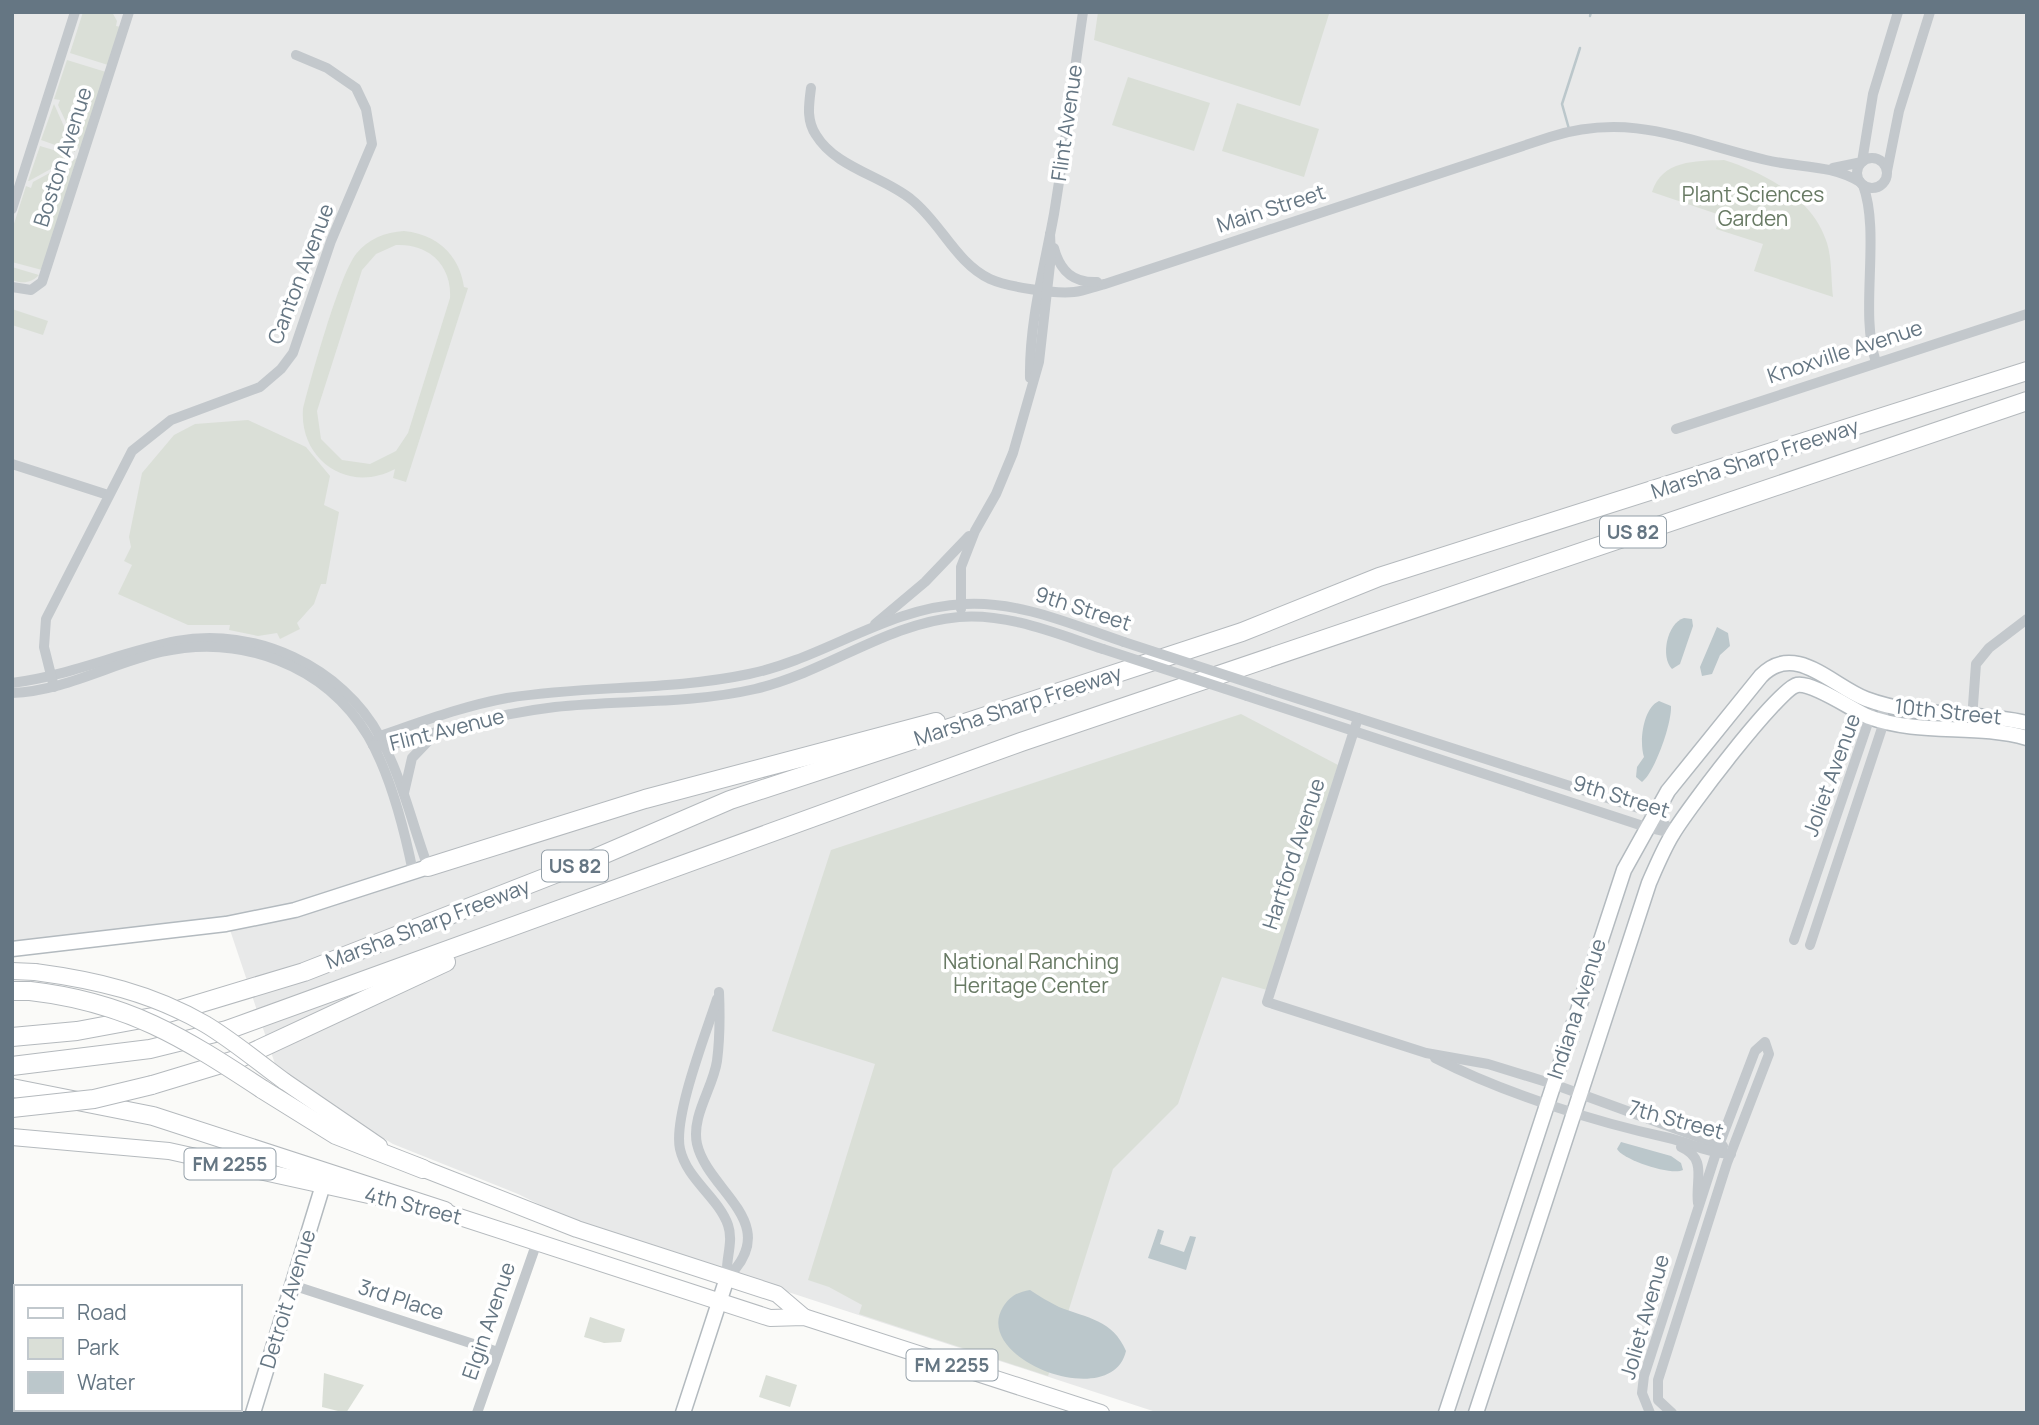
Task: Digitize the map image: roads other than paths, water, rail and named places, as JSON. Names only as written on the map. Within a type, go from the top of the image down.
[{"type":"highway","name":"Marsha Sharp Freeway","points":[[12,1037],[77,1031],[158,1016],[304,972],[593,859],[730,800],[1242,632],[1379,577],[2027,371]]},
{"type":"highway","name":"Marsha Sharp Freeway","points":[[12,1066],[150,1049],[227,1030],[1034,738],[2027,401]]},
{"type":"highway","points":[[421,870],[645,799],[995,705],[1106,669],[1131,669]]},
{"type":"highway","points":[[12,1108],[94,1099],[238,1059],[564,907]]},
{"type":"highway","points":[[21,991],[109,1005],[157,1024],[336,1135],[423,1169]]},
{"type":"highway","points":[[12,1088],[153,1116],[445,1211]]},
{"type":"main road","name":"FM 2255","points":[[12,971],[81,978],[133,991],[167,1004],[205,1024],[376,1145],[423,1169]]},
{"type":"main road","name":"4th Street","points":[[12,1137],[113,1144],[169,1152],[445,1211],[770,1318],[804,1317],[1101,1413]]},
{"type":"main road","name":"4th Street","points":[[423,1169],[577,1229],[777,1294],[804,1317]]},
{"type":"street","name":"Boston Avenue","points":[[12,209],[75,12]]},
{"type":"street","name":"Boston Avenue","points":[[12,287],[31,290],[42,282],[129,12]]},
{"type":"street","name":"Flint Avenue","points":[[962,604],[908,615],[780,666],[749,674],[506,699],[467,707],[380,736],[373,745],[385,747],[489,717],[552,707],[757,688],[827,665],[913,627],[961,617],[962,604],[961,567],[975,531],[996,494],[1013,453],[1030,384],[1039,362],[1043,289],[1083,12]]},
{"type":"street","points":[[1876,362],[1872,339],[1869,211],[1857,170],[1863,162],[1873,93],[1898,12]]},
{"type":"street","points":[[1869,211],[1884,183],[1905,90],[1930,12]]},
{"type":"street","name":"Canton Avenue","points":[[52,682],[44,638],[46,619],[132,451],[150,434],[171,420],[260,387],[282,369],[299,341],[331,241],[366,163],[372,138],[363,101],[356,88],[336,72],[296,55]]},
{"type":"street","name":"Main Street","points":[[811,88],[810,124],[823,144],[851,165],[889,184],[917,204],[940,226],[962,258],[981,274],[1004,283],[1074,292],[1577,130],[1655,128],[1766,160],[1832,168],[1863,162]]},
{"type":"street","points":[[1863,162],[1878,159],[1887,171]]},
{"type":"street","name":"Main Street","points":[[1832,168],[1861,183]]},
{"type":"street","points":[[1861,183],[1872,188],[1884,183]]},
{"type":"street","points":[[1050,234],[1056,256],[1067,274],[1080,282],[1110,282]]},
{"type":"street","name":"Knoxville Avenue","points":[[1676,429],[2027,314]]},
{"type":"street","points":[[12,464],[108,495]]},
{"type":"street","name":"Flint Avenue","points":[[864,632],[925,582],[975,531]]},
{"type":"street","name":"9th Street","points":[[962,604],[991,604],[1030,612],[1124,642],[1654,813],[1673,833]]},
{"type":"street","name":"9th Street","points":[[961,617],[1014,621],[1646,827],[1673,833]]},
{"type":"street","points":[[1972,722],[1976,664],[1989,648],[2027,619]]},
{"type":"street","points":[[12,683],[52,682],[179,640],[239,640],[284,653],[324,675],[355,703],[380,736],[403,797],[421,870]]},
{"type":"street","points":[[12,692],[189,647],[233,647],[273,658],[312,677],[352,714],[373,745],[421,870]]},
{"type":"street","name":"10th Street","points":[[1796,662],[1806,665],[1851,692],[1882,705],[1972,722],[2027,738]]},
{"type":"street","name":"Indiana Avenue","points":[[1446,1413],[1615,895],[1646,827],[1683,771],[1765,672],[1779,664],[1796,662]]},
{"type":"street","name":"10th Street","points":[[1799,684],[1810,686],[1869,717],[1923,729],[1972,722],[2027,723]]},
{"type":"street","name":"Indiana Avenue","points":[[1476,1413],[1646,890],[1673,833],[1706,787],[1782,695],[1799,684]]},
{"type":"street","name":"Joliet Avenue","points":[[1794,940],[1869,717],[1882,705]]},
{"type":"street","name":"Joliet Avenue","points":[[1810,945],[1884,722],[1882,705]]},
{"type":"street","name":"Hartford Avenue","points":[[1267,1002],[1358,718]]},
{"type":"street","points":[[403,797],[412,758],[439,730]]},
{"type":"street","points":[[12,949],[226,924],[295,909],[421,870]]},
{"type":"street","points":[[683,1413],[727,1278],[725,1260],[730,1237],[727,1223],[685,1164],[678,1139],[681,1117],[719,992],[717,1062],[696,1136],[705,1162],[738,1205],[746,1221],[743,1257],[740,1265],[727,1278]]},
{"type":"street","name":"7th Street","points":[[1267,1002],[1426,1053],[1488,1064],[1553,1084],[1720,1142],[1731,1154]]},
{"type":"street","name":"Joliet Avenue","points":[[1648,1411],[1642,1393],[1642,1381],[1716,1153],[1755,1051],[1765,1042],[1769,1054],[1731,1154],[1658,1380],[1658,1400],[1672,1413]]},
{"type":"street","name":"7th Street","points":[[1426,1053],[1474,1078],[1658,1137],[1716,1153],[1731,1154]]},
{"type":"street","points":[[1658,1137],[1689,1151],[1696,1159],[1701,1175],[1696,1191],[1699,1205]]},
{"type":"street","name":"Detroit Avenue","points":[[253,1413],[323,1185]]},
{"type":"street","name":"Elgin Avenue","points":[[477,1413],[537,1242]]},
{"type":"street","name":"3rd Place","points":[[292,1285],[498,1352]]},
{"type":"water","points":[[1684,618],[1692,619],[1693,626],[1680,664],[1672,669],[1666,657],[1667,641],[1673,626]]},
{"type":"water","points":[[1717,627],[1728,633],[1730,646],[1720,655],[1712,674],[1702,676],[1700,667]]},
{"type":"water","points":[[1659,701],[1671,706],[1669,724],[1657,758],[1642,782],[1636,777],[1637,767],[1644,757],[1644,726],[1649,711]]},
{"type":"water","points":[[1621,1142],[1671,1156],[1681,1163],[1683,1170],[1659,1169],[1628,1158],[1617,1149]]},
{"type":"water","points":[[1158,1229],[1164,1231],[1160,1244],[1184,1252],[1190,1236],[1196,1237],[1186,1270],[1148,1258]]},
{"type":"water","points":[[1030,1290],[1059,1307],[1106,1326],[1114,1333],[1126,1351],[1115,1369],[1096,1378],[1072,1378],[1047,1372],[1024,1360],[1007,1345],[999,1326],[1003,1307],[1015,1295]]},
{"type":"waterway","points":[[1590,16],[1591,12]]},
{"type":"waterway","points":[[1569,129],[1562,104],[1580,48]]},
{"type":"park label","name":"Plant Sciences Garden","points":[[1753,207]]},
{"type":"park label","name":"National Ranching Heritage Center","points":[[1031,974]]}]
